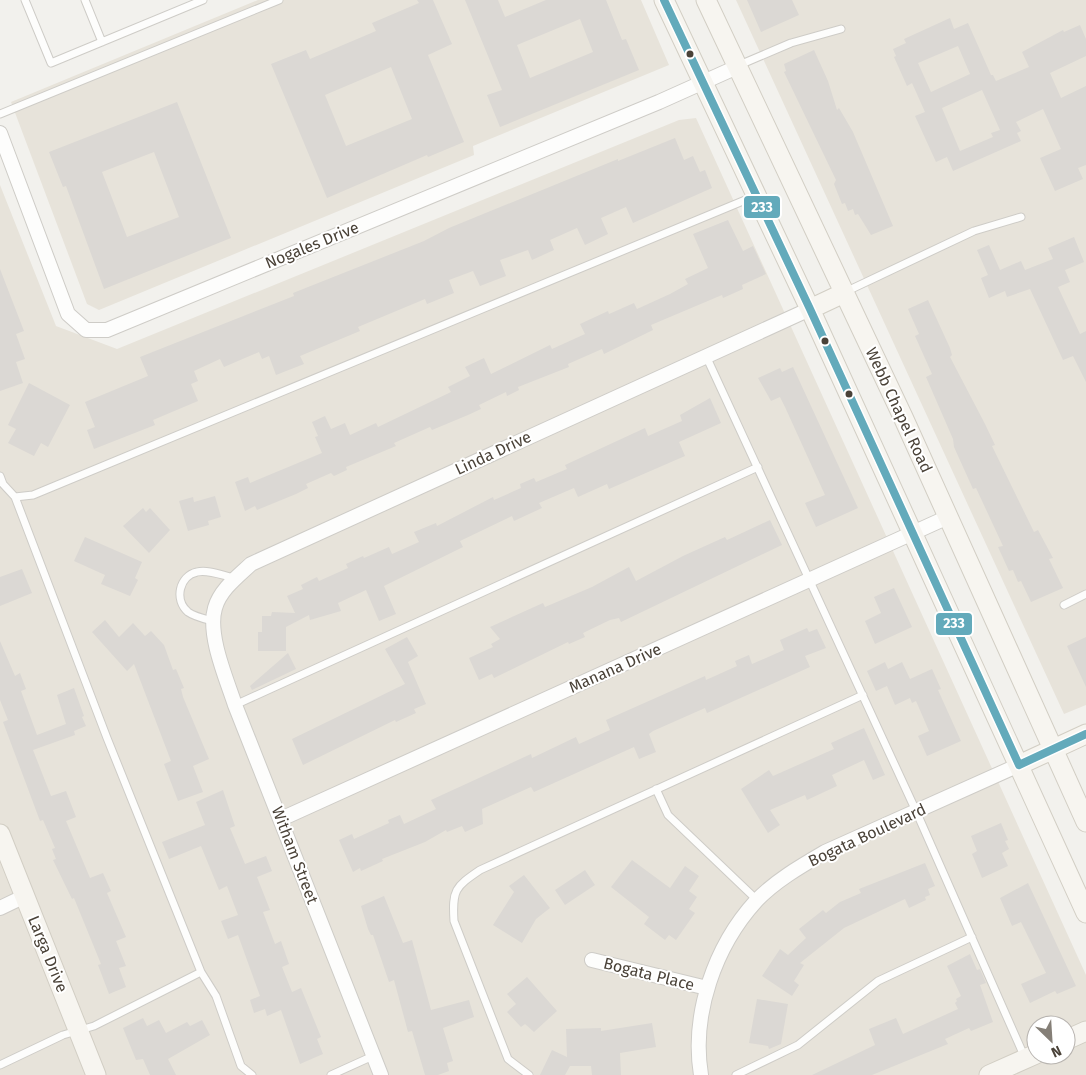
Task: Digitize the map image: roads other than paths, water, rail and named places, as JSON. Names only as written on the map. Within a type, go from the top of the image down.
[{"type":"main road","points":[[664,0],[810,308],[1086,912]]},
{"type":"main road","name":"Webb Chapel Road","points":[[706,0],[948,516],[1086,822]]},
{"type":"main road","points":[[810,308],[844,293]]},
{"type":"main road","points":[[1019,765],[1086,734]]},
{"type":"main road","name":"Larga Drive","points":[[0,834],[96,1075]]},
{"type":"main road","points":[[989,1075],[1026,1058]]},
{"type":"street","name":"Nogales Drive","points":[[0,133],[68,314],[86,330],[107,330],[737,67]]},
{"type":"street","name":"Linda Drive","points":[[214,627],[215,608],[227,586],[250,564],[810,308]]},
{"type":"street","name":"Manana Drive","points":[[281,819],[948,516]]},
{"type":"street","name":"Witham Street","points":[[214,627],[221,665],[381,1075]]},
{"type":"street","name":"Bogata Boulevard","points":[[701,1075],[700,1042],[707,988],[736,926],[757,900],[794,871],[825,852],[1019,765]]},
{"type":"street","points":[[0,908],[25,896]]},
{"type":"street","name":"Bogata Place","points":[[592,960],[707,988]]},
{"type":"lane","points":[[25,0],[50,63],[204,0]]},
{"type":"lane","points":[[84,0],[102,42]]},
{"type":"lane","points":[[0,114],[279,0]]},
{"type":"lane","points":[[737,67],[791,42],[841,29]]},
{"type":"lane","points":[[15,497],[33,495],[756,196]]},
{"type":"lane","points":[[844,293],[974,231],[1021,216]]},
{"type":"lane","points":[[706,355],[972,937],[1026,1046]]},
{"type":"lane","points":[[236,705],[758,466]]},
{"type":"lane","points":[[0,476],[3,484],[15,497],[107,738],[202,972],[216,996],[241,1066],[252,1075]]},
{"type":"lane","points":[[214,627],[190,614],[184,608],[181,602],[180,587],[190,575],[196,572],[204,571],[235,578]]},
{"type":"lane","points":[[1064,605],[1086,594]]},
{"type":"lane","points":[[529,1075],[508,1059],[454,921],[452,898],[461,883],[480,870],[863,695]]},
{"type":"lane","points":[[656,789],[668,815],[757,900]]},
{"type":"lane","points":[[736,1075],[798,1045],[878,980],[972,937]]},
{"type":"lane","points":[[0,1065],[78,1030],[94,1026],[202,972]]},
{"type":"lane","points":[[331,1075],[373,1056]]}]
